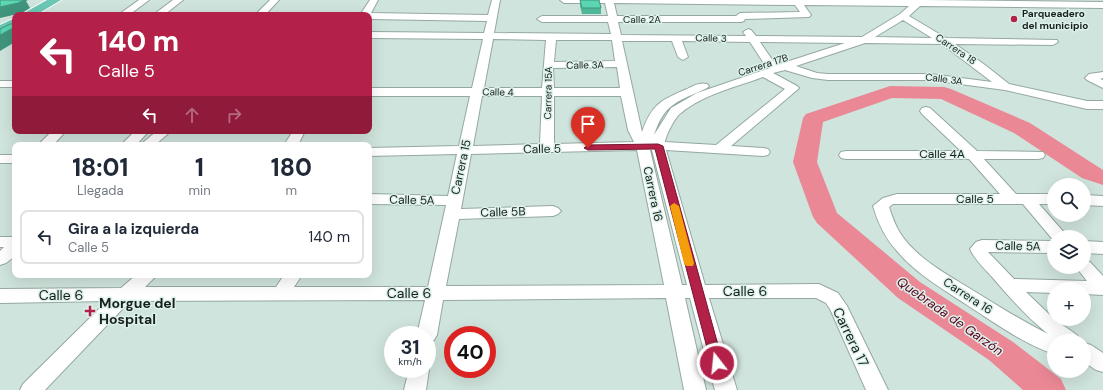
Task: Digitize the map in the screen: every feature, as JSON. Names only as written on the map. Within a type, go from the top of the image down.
[{"type":"main road","points":[[33,12],[55,0]]},
{"type":"main road","points":[[47,12],[69,0]]},
{"type":"street","points":[[127,12],[144,0]]},
{"type":"street","points":[[162,12],[178,0]]},
{"type":"street","points":[[263,12],[275,0]]},
{"type":"street","points":[[367,12],[374,0]]},
{"type":"street","name":"Carrera 15","points":[[428,326],[496,0]]},
{"type":"street","points":[[564,0],[798,2],[905,1],[1103,5]]},
{"type":"street","name":"Carrera 16","points":[[609,0],[634,130],[651,147],[726,390]]},
{"type":"street","points":[[718,150],[793,88],[766,68],[741,18],[730,1]]},
{"type":"street","name":"Carrera 17B","points":[[651,147],[676,111],[701,96],[766,68],[843,40],[871,25],[905,1]]},
{"type":"street","name":"Calle 2A","points":[[542,19],[741,18],[806,15],[798,2]]},
{"type":"street","name":"Carrera 17B","points":[[651,147],[653,118],[668,102],[697,88],[766,68],[782,67],[864,40],[903,16],[920,2]]},
{"type":"street","points":[[1076,5],[1103,14]]},
{"type":"street","points":[[372,16],[492,18]]},
{"type":"street","name":"Carrera 18","points":[[903,16],[944,40],[990,73],[1005,87]]},
{"type":"street","name":"Calle 3","points":[[372,35],[1053,42]]},
{"type":"street","name":"Carrera 15A","points":[[547,149],[548,65],[551,37]]},
{"type":"street","points":[[676,38],[683,56]]},
{"type":"street","name":"Calle 3A","points":[[548,65],[621,64]]},
{"type":"street","name":"Calle 3A","points":[[782,67],[816,76],[828,77],[919,76],[1005,87],[1087,105],[1103,105]]},
{"type":"street","points":[[1103,75],[1093,76],[1091,78],[1103,85]]},
{"type":"street","points":[[0,84],[12,84]]},
{"type":"street","name":"Calle 4","points":[[372,92],[626,92]]},
{"type":"street","points":[[926,111],[1053,230]]},
{"type":"street","points":[[48,142],[57,134]]},
{"type":"street","points":[[131,142],[140,134]]},
{"type":"street","points":[[151,142],[161,134]]},
{"type":"street","name":"Carrera 16","points":[[651,147],[673,292],[695,390]]},
{"type":"street","name":"Calle 5","points":[[372,152],[651,147],[764,152]]},
{"type":"street","name":"Calle 4A","points":[[846,155],[1038,155]]},
{"type":"street","points":[[0,159],[12,159]]},
{"type":"street","name":"Calle 5A","points":[[372,198],[453,207]]},
{"type":"street","name":"Carrera 16","points":[[897,198],[888,201],[881,206],[883,217],[902,246],[916,261],[932,274],[996,315],[1047,342]]},
{"type":"street","name":"Calle 5","points":[[897,198],[1047,199]]},
{"type":"street","points":[[1091,200],[1103,201]]},
{"type":"street","name":"Calle 5B","points":[[453,207],[553,211]]},
{"type":"street","points":[[0,242],[12,242]]},
{"type":"street","name":"Calle 5A","points":[[1008,285],[978,249],[982,246],[1047,247]]},
{"type":"street","points":[[1091,248],[1103,248]]},
{"type":"street","points":[[0,259],[12,250]]},
{"type":"street","points":[[1091,274],[1103,288]]},
{"type":"street","points":[[31,390],[124,295],[144,278]]},
{"type":"street","points":[[281,294],[291,278]]},
{"type":"street","points":[[1008,285],[1103,288]]},
{"type":"street","points":[[1008,285],[1039,316],[1061,334]]},
{"type":"street","name":"Calle 6","points":[[0,296],[124,295],[205,292],[281,294],[819,291]]},
{"type":"street","name":"Carrera 17","points":[[819,291],[832,298],[838,306],[877,390]]},
{"type":"street","points":[[1091,356],[1103,364]]},
{"type":"street","points":[[1091,364],[1103,370]]},
{"type":"street","points":[[415,390],[418,378]]},
{"type":"building","points":[[0,0],[24,0],[0,7]]},
{"type":"building","points":[[580,0],[599,0],[601,8],[582,8]]},
{"type":"building","points":[[12,24],[12,29],[0,35],[0,29]]},
{"type":"waterway","name":"Quebrada de Garzón","points":[[1048,390],[1001,351],[909,290],[826,217],[805,162],[813,118],[890,92],[944,93],[1022,128],[1090,173],[1103,178]]},
{"type":"slow traffic","points":[[674,206],[689,263]]},
{"type":"place","name":"Parqueadero del municipio","points":[[1014,19]]},
{"type":"place","name":"Morgue del Hospital","points":[[90,311]]},
{"type":"route","points":[[588,148],[658,146],[717,363]]}]
